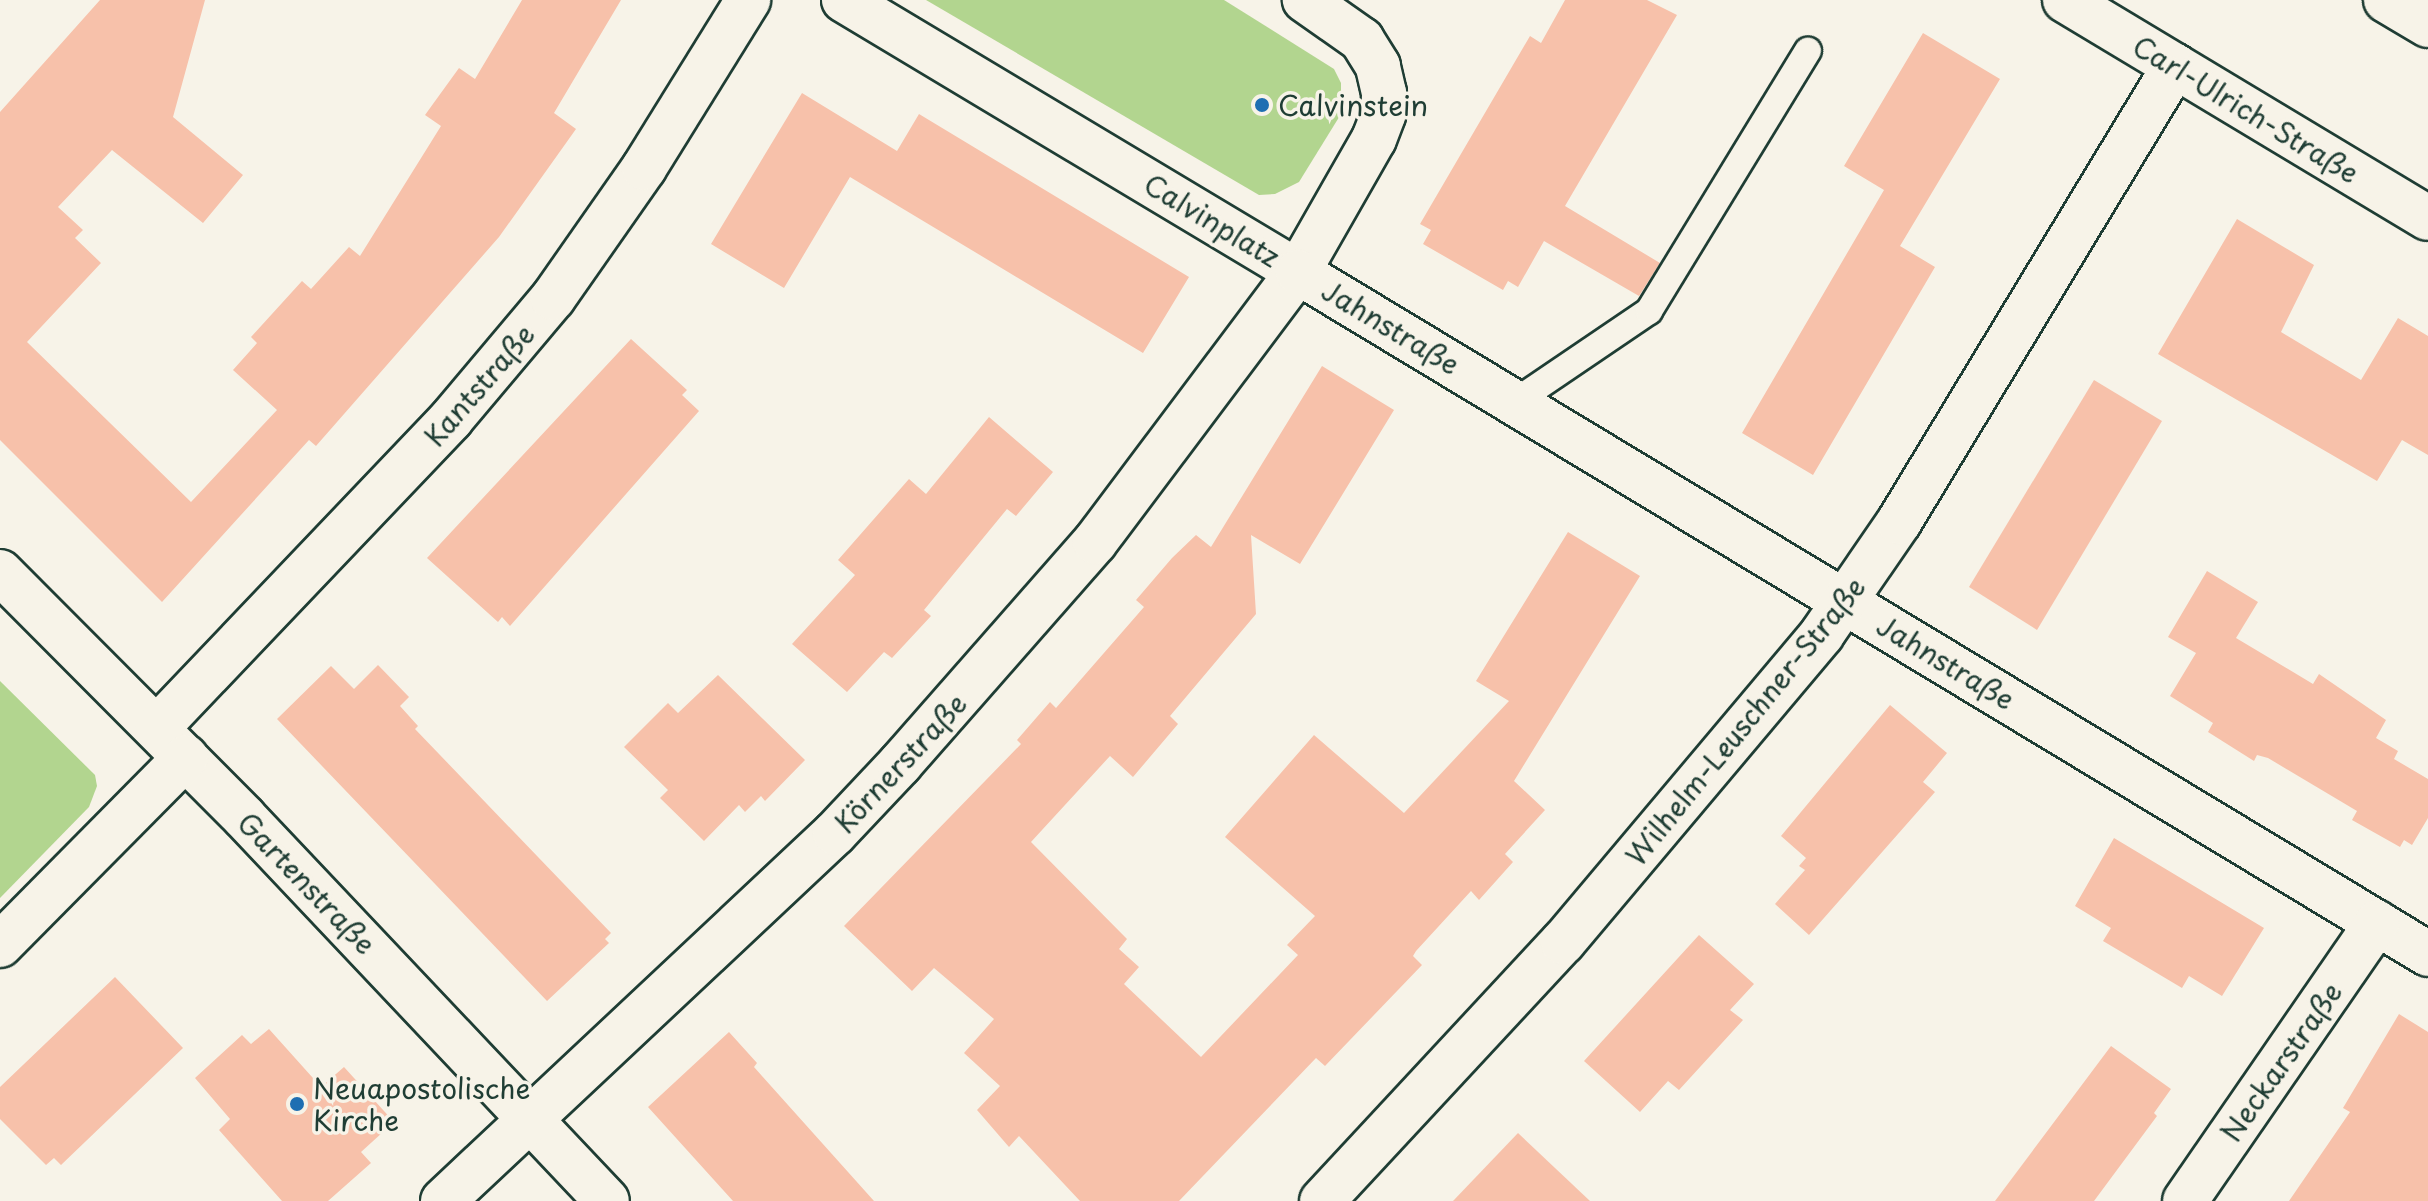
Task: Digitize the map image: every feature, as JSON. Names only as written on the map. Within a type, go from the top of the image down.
[{"type":"street","name":"Kantstraße","points":[[0,945],[553,298],[644,168],[748,0]]},
{"type":"street","name":"Calvinplatz","points":[[844,0],[1298,272],[1374,139],[1383,104],[1378,66],[1362,40],[1305,0]]},
{"type":"street","name":"Carl-Ulrich-Straße","points":[[2065,0],[2428,218]]},
{"type":"street","points":[[2386,0],[2428,25]]},
{"type":"street","name":"Wilhelm-Leuschner-Straße","points":[[1322,1201],[1563,942],[1846,602],[2175,66]]},
{"type":"street","name":"Jahnstraße","points":[[1298,272],[2428,954]]},
{"type":"street","name":"Körnerstraße","points":[[443,1201],[534,1120],[835,833],[965,693],[1175,441],[1298,272]]},
{"type":"street","name":"Gartenstraße","points":[[0,572],[172,742],[534,1120],[607,1201]]},
{"type":"street","name":"Neckarstraße","points":[[2185,1201],[2377,923]]},
{"type":"lane","points":[[1515,402],[1649,311],[1808,51]]},
{"type":"green space","points":[[926,0],[1224,0],[1334,69],[1341,83],[1341,114],[1299,182],[1275,194],[1259,195]]},
{"type":"green space","points":[[0,681],[95,775],[97,786],[89,807],[0,898]]},
{"type":"building","points":[[100,0],[205,0],[173,117],[243,175],[203,223],[112,150],[58,207],[83,230],[75,238],[101,263],[27,342],[191,502],[277,410],[233,370],[257,343],[251,337],[302,281],[311,289],[349,247],[360,256],[441,126],[425,115],[459,68],[475,79],[522,0],[621,0],[554,113],[576,129],[499,237],[316,446],[309,440],[162,602],[0,440],[0,112]]},
{"type":"building","points":[[1565,0],[1647,0],[1677,15],[1565,206],[1660,263],[1639,296],[1544,241],[1518,287],[1508,281],[1503,290],[1423,244],[1431,230],[1420,224],[1530,36],[1541,43]]},
{"type":"building","points":[[1923,33],[2000,79],[1900,246],[1935,267],[1813,475],[1742,433],[1884,190],[1844,166]]},
{"type":"building","points":[[802,93],[897,151],[919,114],[1189,277],[1143,353],[850,177],[784,288],[711,244]]},
{"type":"building","points":[[2237,219],[2314,265],[2281,332],[2361,380],[2398,318],[2428,336],[2428,455],[2402,440],[2377,481],[2158,354]]},
{"type":"building","points":[[631,339],[687,390],[682,395],[699,411],[510,626],[502,617],[498,622],[427,558]]},
{"type":"building","points":[[1322,366],[1394,410],[1300,564],[1251,535],[1256,614],[1170,716],[1178,724],[1133,777],[1110,756],[1031,842],[1127,939],[1119,949],[1139,967],[1124,984],[1201,1057],[1298,955],[1287,945],[1315,916],[1225,837],[1314,735],[1404,813],[1509,701],[1476,681],[1568,532],[1640,576],[1514,781],[1545,810],[1505,854],[1513,862],[1479,900],[1471,891],[1416,951],[1413,956],[1422,965],[1325,1066],[1316,1058],[1179,1201],[1080,1201],[1019,1136],[1009,1147],[977,1110],[1000,1086],[964,1053],[994,1019],[934,968],[912,991],[844,926],[1021,744],[1017,740],[1050,702],[1056,708],[1144,607],[1136,600],[1172,558],[1196,535],[1211,547]]},
{"type":"building","points":[[2094,380],[2162,421],[2037,630],[1969,587]]},
{"type":"building","points":[[989,417],[1053,472],[1016,516],[1007,509],[924,610],[931,616],[892,658],[884,652],[847,692],[792,644],[855,575],[838,560],[909,479],[926,494]]},
{"type":"building","points":[[2207,571],[2258,602],[2236,638],[2313,684],[2319,674],[2386,720],[2376,738],[2398,751],[2394,759],[2428,779],[2428,818],[2412,845],[2404,840],[2400,847],[2352,820],[2357,811],[2268,758],[2257,755],[2254,761],[2208,732],[2213,723],[2170,696],[2196,653],[2168,637]]},
{"type":"building","points":[[378,665],[409,697],[400,706],[418,726],[415,729],[611,933],[605,939],[609,943],[547,1001],[277,719],[331,666],[354,689]]},
{"type":"building","points":[[718,675],[805,760],[765,801],[761,796],[745,812],[739,805],[704,841],[660,798],[668,790],[624,747],[668,703],[678,713]]},
{"type":"building","points":[[1890,705],[1947,753],[1923,782],[1935,792],[1809,935],[1775,904],[1805,870],[1799,866],[1806,858],[1781,836]]},
{"type":"building","points":[[2114,838],[2264,928],[2222,996],[2189,976],[2182,988],[2103,941],[2111,928],[2075,906]]},
{"type":"building","points":[[1699,935],[1754,984],[1730,1010],[1743,1020],[1679,1090],[1668,1081],[1640,1112],[1584,1061]]},
{"type":"building","points":[[115,977],[183,1048],[61,1165],[54,1158],[46,1165],[0,1119],[0,1087]]},
{"type":"building","points":[[2399,1014],[2428,1032],[2428,1201],[2289,1201],[2350,1112],[2343,1108]]},
{"type":"building","name":"Neuapostolische Kirche","points":[[269,1029],[321,1087],[344,1067],[394,1122],[361,1152],[371,1163],[328,1201],[282,1201],[219,1130],[230,1119],[195,1078],[242,1035],[251,1044]]},
{"type":"building","points":[[729,1032],[757,1063],[754,1067],[874,1201],[733,1201],[648,1107]]},
{"type":"building","points":[[2111,1046],[2171,1089],[2154,1113],[2157,1116],[2094,1201],[1995,1201]]},
{"type":"building","points":[[1518,1133],[1590,1201],[1453,1201]]},
{"type":"place","name":"Calvinstein","points":[[1262,105]]},
{"type":"place","name":"Neuapostolische Kirche","points":[[297,1104]]}]
